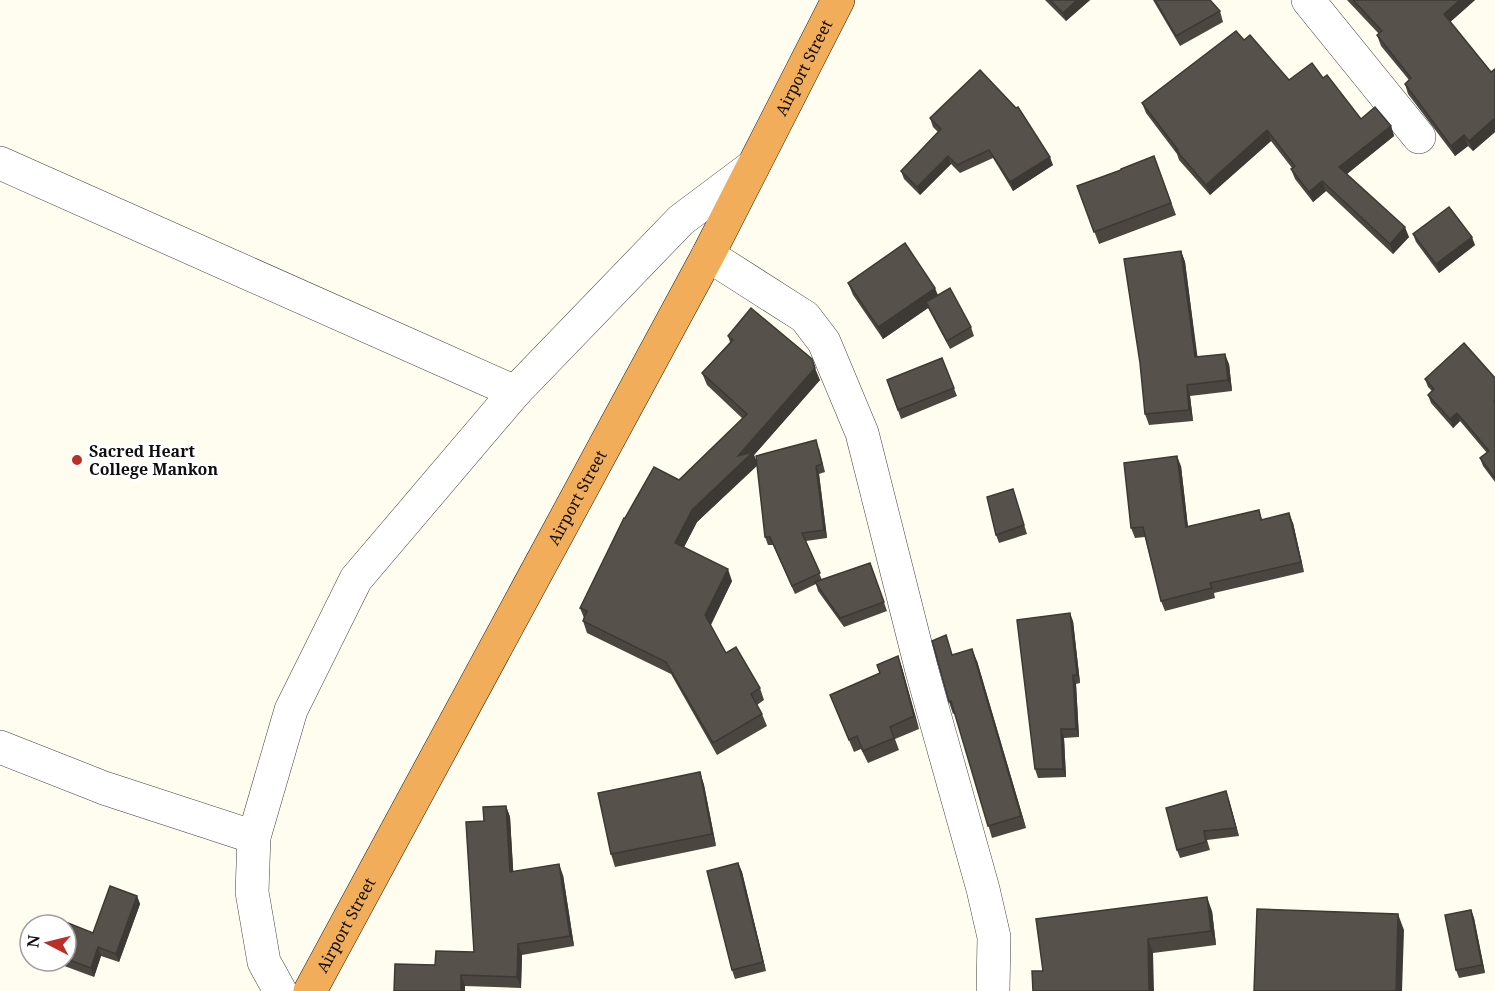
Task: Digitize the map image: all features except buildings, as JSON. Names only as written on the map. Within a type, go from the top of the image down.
[{"type":"highway","name":"Airport Street","points":[[310,991],[708,255],[838,0]]},
{"type":"street","points":[[1308,0],[1419,137]]},
{"type":"street","points":[[0,163],[515,392]]},
{"type":"street","points":[[280,991],[264,962],[252,892],[254,837],[291,710],[356,579],[515,392],[681,220],[753,166]]},
{"type":"street","points":[[708,255],[805,317],[824,342],[862,433],[922,671],[983,889],[994,937],[993,991]]},
{"type":"street","points":[[0,747],[104,788],[254,837]]},
{"type":"place","name":"Sacred Heart College Mankon","points":[[77,460]]}]
